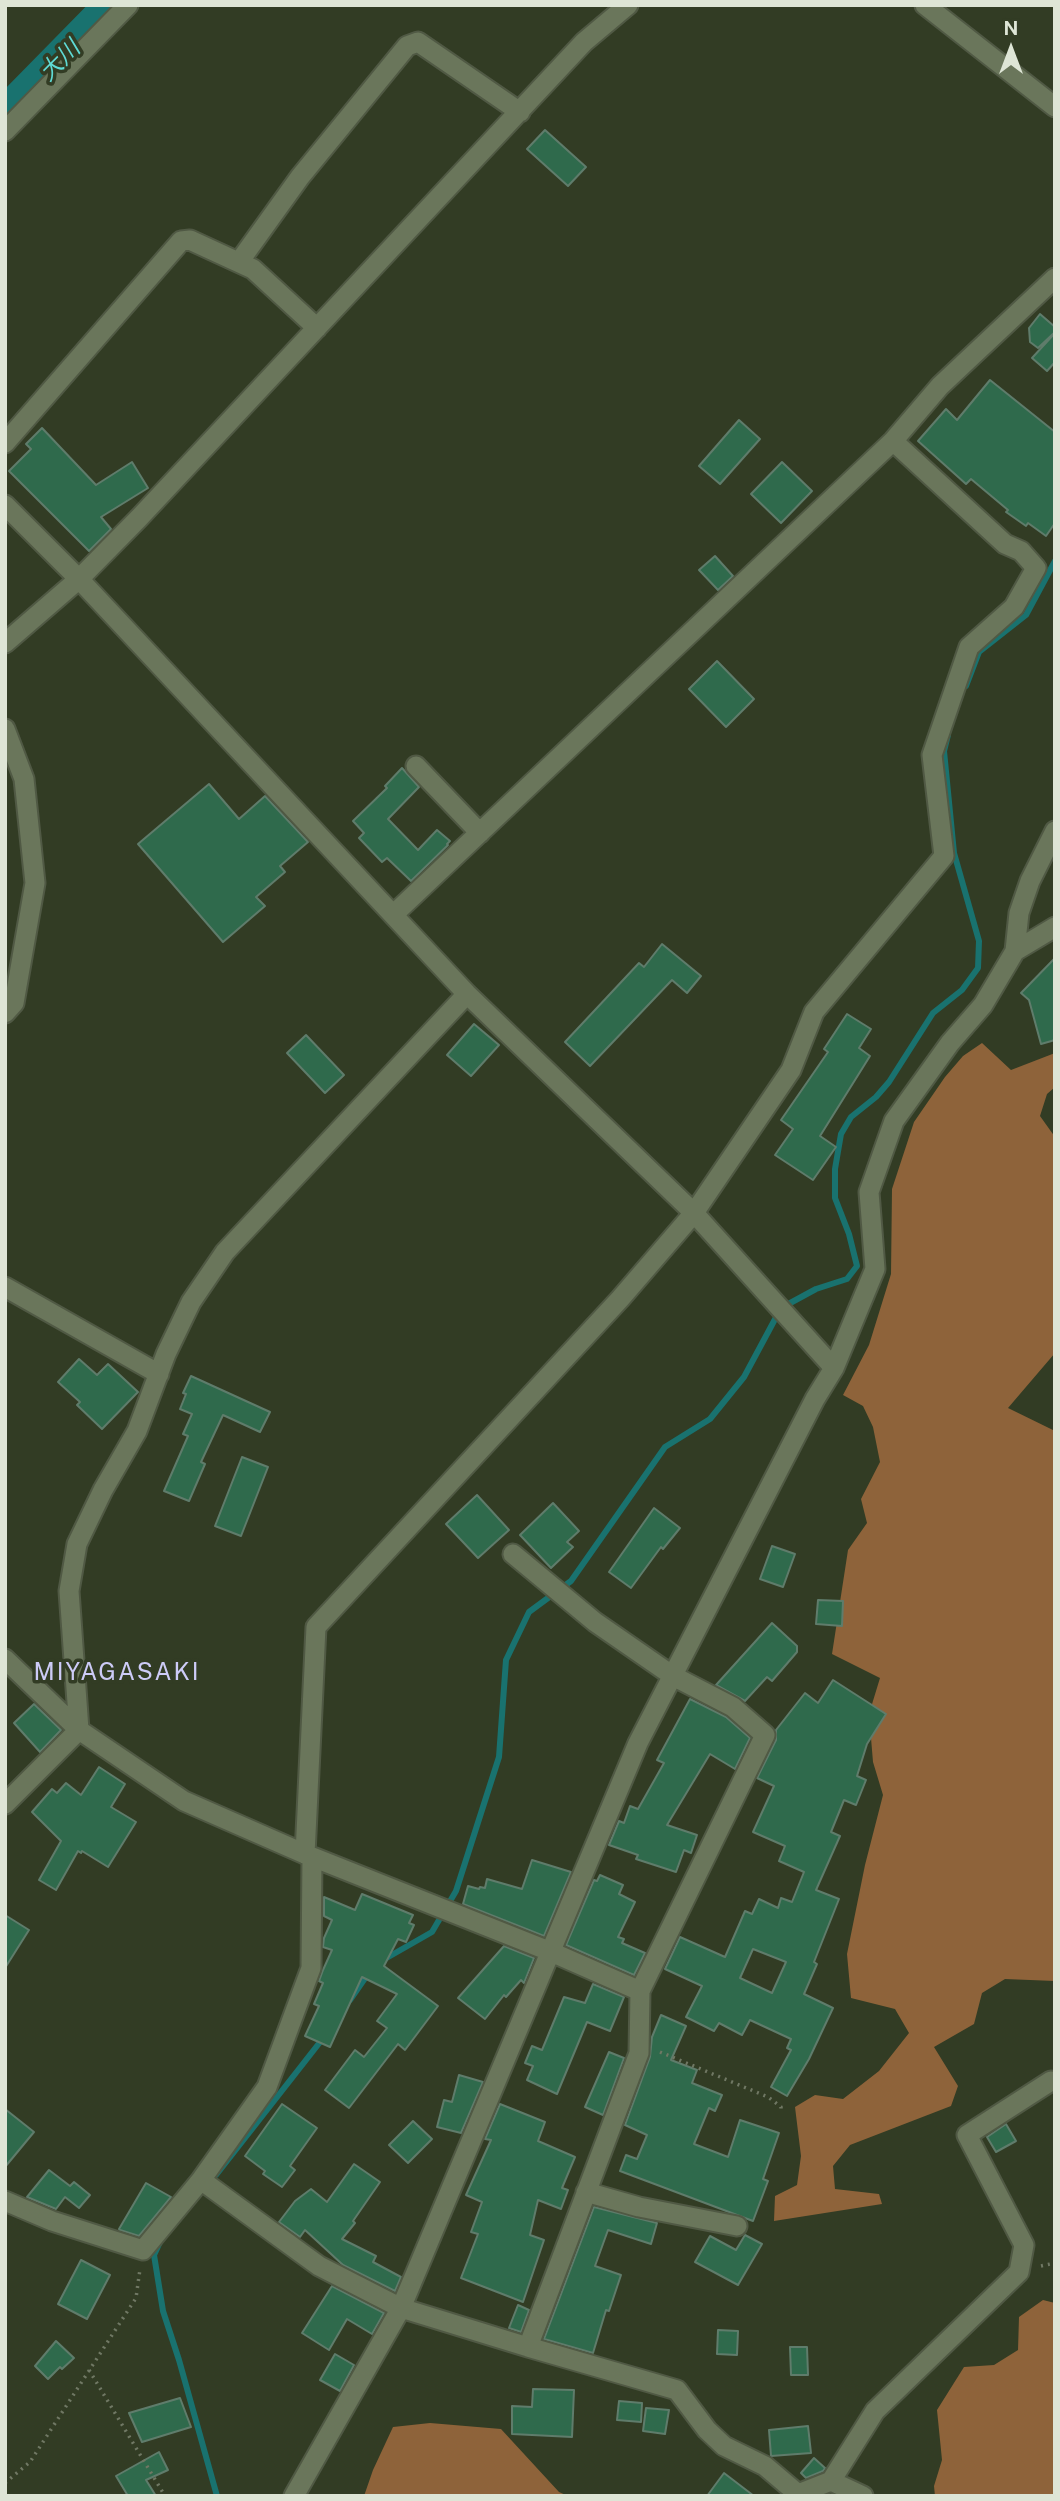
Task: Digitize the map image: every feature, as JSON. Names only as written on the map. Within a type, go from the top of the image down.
[{"type":"street","points":[[5,131],[128,5]]},
{"type":"street","points":[[5,643],[79,579],[139,518],[584,42],[628,5]]},
{"type":"street","points":[[925,5],[1055,107]]},
{"type":"street","points":[[239,262],[300,177],[407,46],[418,43],[520,112]]},
{"type":"street","points":[[5,443],[181,241],[190,240],[253,269],[317,328]]},
{"type":"street","points":[[394,914],[893,441],[940,386],[1055,278]]},
{"type":"street","points":[[5,2201],[52,2221],[144,2250],[201,2180],[267,2087],[311,1968],[309,1855],[316,1628],[621,1299],[694,1213],[791,1070],[814,1012],[944,856],[932,755],[969,647],[1014,607],[1036,568],[1021,551],[1005,544],[893,441]]},
{"type":"street","points":[[5,505],[79,579],[467,995],[694,1213],[834,1368]]},
{"type":"street","points":[[5,729],[24,779],[35,883],[14,1003],[5,1013]]},
{"type":"street","points":[[416,766],[480,833]]},
{"type":"street","points":[[295,2496],[401,2308],[638,1743],[815,1399],[834,1368],[875,1269],[869,1192],[894,1121],[950,1043],[982,1005],[1015,951],[1020,913],[1030,881],[1055,831]]},
{"type":"street","points":[[1015,951],[1055,927]]},
{"type":"street","points":[[5,1804],[79,1730],[69,1591],[77,1544],[103,1490],[137,1431],[191,1302],[225,1252],[467,995]]},
{"type":"street","points":[[5,1287],[159,1374]]},
{"type":"street","points":[[513,1554],[595,1622],[673,1676],[733,1707],[765,1735],[640,1991],[639,2053],[528,2347]]},
{"type":"street","points":[[5,1659],[79,1730],[184,1801],[640,1991]]},
{"type":"street","points":[[201,2180],[319,2266],[401,2308],[677,2390],[707,2430],[724,2446],[765,2466],[798,2494],[831,2481],[874,2411],[1019,2272],[1024,2245],[967,2135],[1051,2081]]},
{"type":"street","points":[[586,2192],[639,2207],[737,2227]]},
{"type":"street","points":[[831,2481],[863,2496]]},
{"type":"path","points":[[638,2044],[768,2097],[781,2107],[781,2112]]},
{"type":"path","points":[[5,2483],[30,2462],[136,2298],[144,2250]]},
{"type":"path","points":[[89,2370],[165,2496]]},
{"type":"shaded area","points":[[982,1043],[1011,1070],[1055,1053],[1055,1087],[1047,1094],[1040,1116],[1055,1137],[1055,1353],[1008,1408],[1055,1431],[1055,1981],[1005,1979],[982,1993],[974,2024],[934,2047],[958,2086],[951,2106],[850,2145],[833,2166],[835,2189],[879,2194],[882,2204],[774,2221],[775,2196],[797,2185],[801,2156],[795,2107],[815,2095],[843,2099],[879,2071],[909,2033],[895,2009],[851,1998],[847,1954],[883,1795],[873,1762],[869,1714],[880,1678],[832,1654],[848,1550],[867,1523],[861,1499],[880,1462],[873,1427],[863,1406],[843,1395],[869,1345],[891,1274],[892,1189],[914,1122],[963,1056]]},
{"type":"shaded area","points":[[1043,2300],[1055,2303],[1055,2496],[935,2496],[934,2486],[942,2460],[937,2410],[964,2367],[994,2365],[1018,2350],[1019,2317]]},
{"type":"shaded area","points":[[430,2423],[501,2429],[559,2492],[568,2496],[364,2496],[393,2427]]},
{"type":"building","points":[[545,130],[586,167],[568,186],[527,149]]},
{"type":"building","points":[[1040,314],[1055,327],[1055,332],[1038,348],[1030,342],[1029,328]]},
{"type":"building","points":[[1055,333],[1055,362],[1047,371],[1032,358]]},
{"type":"building","points":[[990,380],[1055,432],[1055,523],[1046,536],[1006,512],[1008,510],[971,479],[966,484],[918,441],[946,409],[957,420]]},
{"type":"building","points":[[739,420],[760,439],[720,484],[699,466]]},
{"type":"building","points":[[42,428],[96,485],[132,462],[148,488],[101,517],[111,529],[89,551],[9,471],[31,449],[26,444]]},
{"type":"building","points":[[782,462],[812,491],[781,523],[751,494]]},
{"type":"building","points":[[715,556],[733,576],[718,590],[699,570]]},
{"type":"building","points":[[717,661],[754,699],[726,727],[689,689]]},
{"type":"building","points":[[402,768],[419,787],[388,819],[418,850],[437,830],[450,841],[411,881],[387,858],[382,862],[359,838],[364,833],[353,821],[387,788],[385,786]]},
{"type":"building","points":[[209,784],[239,819],[265,796],[308,842],[280,866],[285,872],[256,897],[265,906],[223,942],[138,844]]},
{"type":"building","points":[[662,944],[701,976],[687,993],[672,980],[590,1066],[565,1042],[639,963],[644,967]]},
{"type":"building","points":[[1055,958],[1055,1040],[1041,1044],[1029,1000],[1021,993]]},
{"type":"building","points":[[847,1014],[871,1029],[859,1048],[870,1056],[820,1136],[836,1147],[813,1180],[775,1155],[793,1129],[781,1120],[828,1052],[824,1049]]},
{"type":"building","points":[[474,1024],[499,1045],[471,1076],[447,1055]]},
{"type":"building","points":[[306,1035],[344,1075],[325,1093],[287,1053]]},
{"type":"building","points":[[79,1359],[97,1375],[108,1364],[138,1392],[102,1429],[77,1405],[80,1402],[58,1382]]},
{"type":"building","points":[[191,1376],[270,1412],[260,1432],[223,1415],[201,1462],[205,1464],[189,1501],[164,1491],[188,1436],[183,1434],[192,1414],[180,1409],[186,1394],[183,1393]]},
{"type":"building","points":[[242,1457],[268,1467],[241,1536],[215,1526]]},
{"type":"building","points":[[477,1495],[509,1530],[478,1558],[446,1524]]},
{"type":"building","points":[[553,1503],[579,1531],[567,1542],[573,1547],[551,1568],[520,1535]]},
{"type":"building","points":[[654,1508],[680,1528],[663,1549],[661,1547],[631,1588],[609,1572]]},
{"type":"building","points":[[772,1546],[795,1554],[783,1587],[760,1579]]},
{"type":"building","points":[[818,1600],[843,1601],[842,1626],[816,1624]]},
{"type":"building","points":[[772,1623],[797,1646],[797,1652],[772,1681],[767,1677],[745,1701],[716,1685]]},
{"type":"building","points":[[833,1680],[886,1714],[867,1744],[857,1776],[866,1780],[856,1805],[844,1800],[831,1832],[840,1836],[816,1890],[839,1899],[804,1994],[833,2008],[809,2059],[787,2096],[771,2087],[791,2050],[787,2048],[791,2039],[750,2020],[742,2035],[719,2023],[714,2031],[686,2017],[702,1986],[665,1969],[680,1937],[725,1957],[745,1911],[752,1914],[759,1899],[778,1908],[781,1898],[792,1902],[804,1872],[779,1861],[785,1846],[753,1832],[774,1786],[757,1778],[776,1740],[776,1730],[805,1693],[818,1703]],"holes":[[[753,1949],[786,1962],[772,1993],[740,1978]]]},
{"type":"building","points":[[690,1699],[726,1717],[750,1738],[735,1769],[710,1754],[667,1825],[697,1835],[691,1853],[684,1850],[676,1872],[636,1859],[638,1855],[609,1845],[619,1821],[624,1823],[630,1806],[638,1809],[664,1763],[657,1760]]},
{"type":"building","points":[[34,1704],[61,1730],[40,1752],[14,1723]]},
{"type":"building","points":[[99,1767],[125,1784],[111,1807],[136,1822],[108,1867],[78,1851],[56,1890],[39,1880],[61,1841],[32,1812],[52,1789],[57,1793],[66,1783],[81,1795]]},
{"type":"building","points":[[532,1860],[571,1872],[544,1936],[463,1904],[468,1886],[485,1888],[487,1879],[522,1889]]},
{"type":"building","points":[[600,1875],[623,1885],[619,1894],[635,1902],[618,1937],[624,1939],[622,1943],[645,1953],[634,1975],[566,1945],[594,1880],[597,1881]]},
{"type":"building","points":[[362,1894],[413,1915],[409,1923],[414,1925],[406,1942],[398,1939],[384,1966],[438,2006],[405,2050],[398,2044],[349,2108],[325,2090],[355,2050],[364,2057],[387,2028],[377,2021],[397,1994],[362,1977],[330,2047],[305,2036],[319,2006],[314,2004],[323,1983],[319,1981],[332,1950],[323,1947],[332,1920],[324,1916],[324,1897],[355,1910]]},
{"type":"building","points":[[5,1915],[29,1930],[5,1968]]},
{"type":"building","points":[[504,1946],[534,1958],[524,1983],[521,1980],[506,1997],[504,1995],[485,2019],[458,1998]]},
{"type":"building","points":[[593,1984],[624,1997],[610,2031],[587,2022],[557,2094],[527,2080],[533,2066],[525,2063],[532,2046],[542,2050],[564,1997],[585,2003]]},
{"type":"building","points":[[661,2015],[686,2026],[671,2060],[697,2070],[692,2083],[722,2095],[715,2111],[709,2108],[694,2144],[728,2157],[740,2120],[779,2133],[763,2179],[768,2181],[753,2221],[620,2171],[626,2155],[637,2159],[647,2135],[625,2125],[650,2057],[652,2037]]},
{"type":"building","points":[[609,2052],[624,2058],[603,2115],[585,2107]]},
{"type":"building","points":[[459,2075],[483,2082],[461,2133],[437,2127],[444,2100],[452,2102]]},
{"type":"building","points":[[282,2104],[317,2128],[290,2166],[295,2170],[282,2187],[263,2174],[265,2171],[245,2156]]},
{"type":"building","points":[[500,2104],[545,2122],[538,2141],[575,2157],[562,2188],[568,2190],[561,2209],[538,2200],[530,2235],[544,2240],[523,2302],[461,2278],[478,2234],[471,2232],[482,2202],[466,2195],[491,2140],[485,2139]]},
{"type":"building","points":[[5,2109],[34,2132],[5,2167]]},
{"type":"building","points":[[413,2121],[432,2139],[408,2163],[389,2145]]},
{"type":"building","points":[[1006,2124],[1016,2141],[996,2152],[987,2137]]},
{"type":"building","points":[[354,2164],[380,2182],[342,2239],[376,2256],[373,2262],[401,2277],[395,2291],[343,2265],[305,2230],[300,2237],[279,2222],[295,2201],[311,2189],[327,2202]]},
{"type":"building","points":[[49,2170],[70,2186],[74,2182],[90,2195],[79,2208],[65,2197],[56,2209],[27,2197]]},
{"type":"building","points":[[146,2183],[171,2197],[139,2236],[120,2230],[119,2229]]},
{"type":"building","points":[[594,2207],[657,2223],[651,2244],[608,2230],[595,2266],[621,2275],[609,2311],[606,2310],[593,2353],[544,2339]]},
{"type":"building","points":[[745,2235],[762,2244],[738,2285],[695,2262],[710,2236],[736,2250]]},
{"type":"building","points":[[81,2260],[110,2275],[87,2319],[58,2304]]},
{"type":"building","points":[[332,2286],[384,2313],[372,2334],[347,2319],[329,2350],[302,2333]]},
{"type":"building","points":[[518,2305],[529,2310],[521,2332],[509,2328]]},
{"type":"building","points":[[718,2330],[738,2331],[737,2355],[717,2354]]},
{"type":"building","points":[[56,2341],[74,2358],[48,2379],[35,2366]]},
{"type":"building","points":[[790,2347],[807,2347],[808,2375],[791,2375]]},
{"type":"building","points":[[335,2354],[354,2365],[340,2391],[320,2380]]},
{"type":"building","points":[[533,2389],[574,2390],[572,2437],[512,2434],[512,2406],[532,2407]]},
{"type":"building","points":[[180,2398],[191,2427],[142,2442],[129,2413]]},
{"type":"building","points":[[619,2401],[642,2403],[641,2422],[617,2420]]},
{"type":"building","points":[[646,2408],[669,2410],[665,2434],[643,2431]]},
{"type":"building","points":[[808,2426],[811,2453],[771,2456],[769,2430]]},
{"type":"building","points":[[159,2452],[168,2470],[146,2480],[156,2496],[128,2496],[116,2476]]},
{"type":"building","points":[[814,2458],[825,2468],[806,2478],[801,2473]]},
{"type":"building","points":[[724,2473],[754,2496],[707,2496]]},
{"type":"waterway","name":"大川","points":[[5,116],[114,5]]},
{"type":"waterway","points":[[966,686],[979,652],[1026,615],[1055,561]]},
{"type":"waterway","points":[[383,1960],[432,1932],[456,1891],[499,1757],[506,1660],[529,1612],[571,1581],[665,1447],[710,1419],[744,1377],[781,1308],[816,1289],[847,1279],[857,1266],[849,1234],[835,1198],[835,1169],[841,1134],[851,1117],[876,1097],[889,1082],[933,1013],[962,990],[978,968],[979,941],[954,853],[944,751],[948,735]]},
{"type":"waterway","points":[[350,2000],[370,1971]]},
{"type":"waterway","points":[[216,2175],[324,2037]]},
{"type":"waterway","points":[[160,2242],[154,2255],[163,2311],[217,2496]]},
{"type":"district","name":"MIYAGASAKI","points":[[117,1673]]}]
